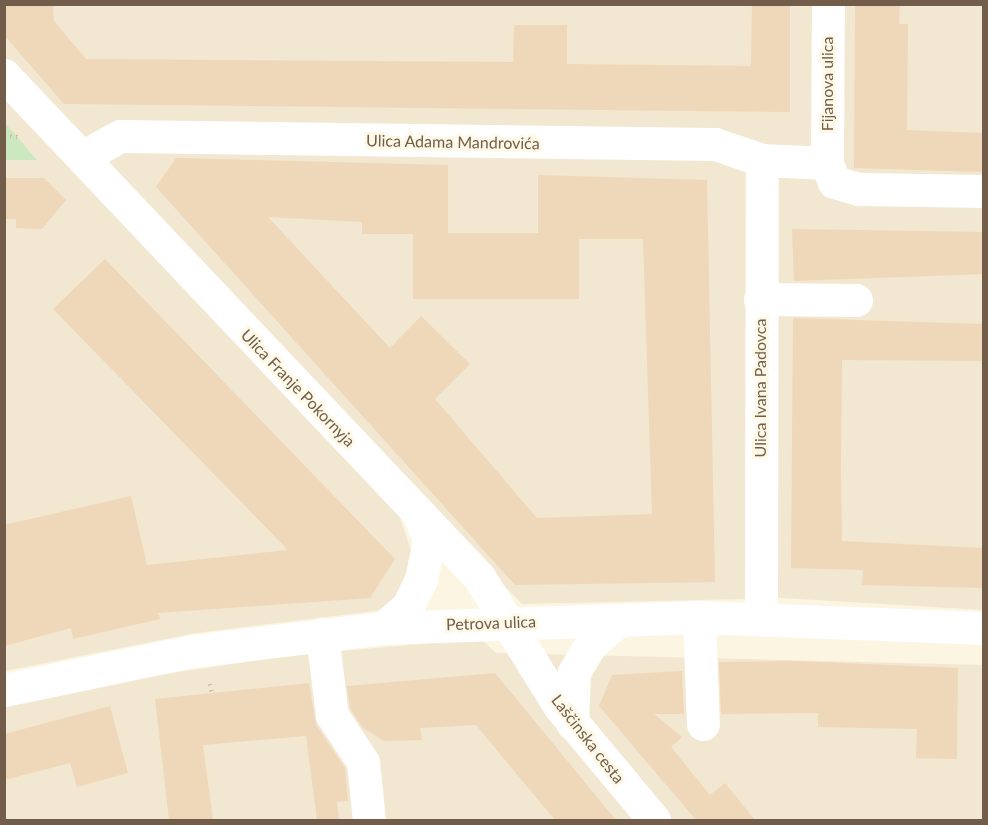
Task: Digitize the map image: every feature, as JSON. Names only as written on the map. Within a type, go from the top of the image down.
[{"type":"street","name":"Fijanova ulica","points":[[827,163],[828,4]]},
{"type":"street","name":"Ulica Franje Pokornyja","points":[[4,75],[479,578],[511,622]]},
{"type":"street","name":"Ulica Adama Mandrovića","points":[[82,157],[120,136],[715,144],[762,160],[827,163]]},
{"type":"street","name":"Ulica Ivana Padovca","points":[[761,617],[762,160]]},
{"type":"street","points":[[827,163],[834,182],[859,189],[984,191]]},
{"type":"street","points":[[760,299],[856,300]]},
{"type":"street","points":[[383,628],[408,606],[422,579],[429,540],[420,516]]},
{"type":"street","points":[[699,617],[703,724]]},
{"type":"street","name":"Petrova ulica","points":[[4,690],[193,651],[383,628],[511,622],[761,617],[984,628]]},
{"type":"street","points":[[572,723],[574,672],[602,631],[619,620]]},
{"type":"street","name":"Laščinska cesta","points":[[511,622],[572,723],[654,820]]},
{"type":"street","points":[[322,634],[332,716],[363,762],[369,820]]},
{"type":"path","points":[[4,136],[19,137]]},
{"type":"path","points":[[210,684],[212,693]]},
{"type":"shaded area","points":[[4,5],[983,5],[983,610],[783,598],[522,604],[423,501],[400,517],[413,557],[409,586],[383,610],[196,633],[5,671]]},
{"type":"shaded area","points":[[453,641],[483,641],[496,653],[983,665],[983,820],[5,820],[4,705],[118,681],[286,656]]},
{"type":"green space","points":[[5,123],[37,160],[5,160]]},
{"type":"building","points":[[4,4],[53,4],[54,21],[86,59],[513,62],[514,25],[567,25],[567,64],[751,66],[752,4],[790,4],[790,112],[64,104],[4,35]]},
{"type":"building","points":[[855,4],[900,4],[899,24],[908,24],[907,130],[984,133],[984,172],[854,168]]},
{"type":"building","points":[[176,158],[448,165],[448,233],[538,233],[538,175],[707,180],[715,582],[515,585],[156,187]],"holes":[[[268,217],[362,222],[362,234],[413,234],[413,299],[579,299],[579,239],[643,239],[652,514],[537,518],[435,399],[470,364],[421,316],[390,348]]]},
{"type":"building","points":[[4,178],[44,178],[66,200],[42,229],[16,228],[16,219],[4,219]]},
{"type":"building","points":[[792,229],[984,232],[984,274],[794,281]]},
{"type":"building","points":[[105,259],[395,559],[370,598],[158,613],[160,619],[73,639],[71,628],[4,646],[4,525],[131,496],[147,565],[288,550],[53,309]]},
{"type":"building","points":[[793,318],[984,324],[984,361],[842,360],[841,467],[842,541],[984,548],[984,588],[862,585],[863,570],[791,568]]},
{"type":"building","points":[[796,661],[958,668],[957,759],[916,758],[917,729],[818,727],[818,713],[721,714],[719,662]]},
{"type":"building","points":[[682,671],[684,714],[654,714],[682,737],[671,747],[710,795],[725,783],[755,820],[696,820],[599,706],[612,675]]},
{"type":"building","points":[[495,673],[616,820],[555,820],[476,725],[420,728],[422,740],[384,741],[363,728],[350,708],[347,686]]},
{"type":"building","points":[[309,683],[316,725],[345,768],[348,801],[337,802],[339,820],[317,820],[306,736],[203,745],[213,820],[169,820],[155,699]]},
{"type":"building","points":[[110,706],[128,773],[77,787],[70,763],[4,780],[4,734]]}]
